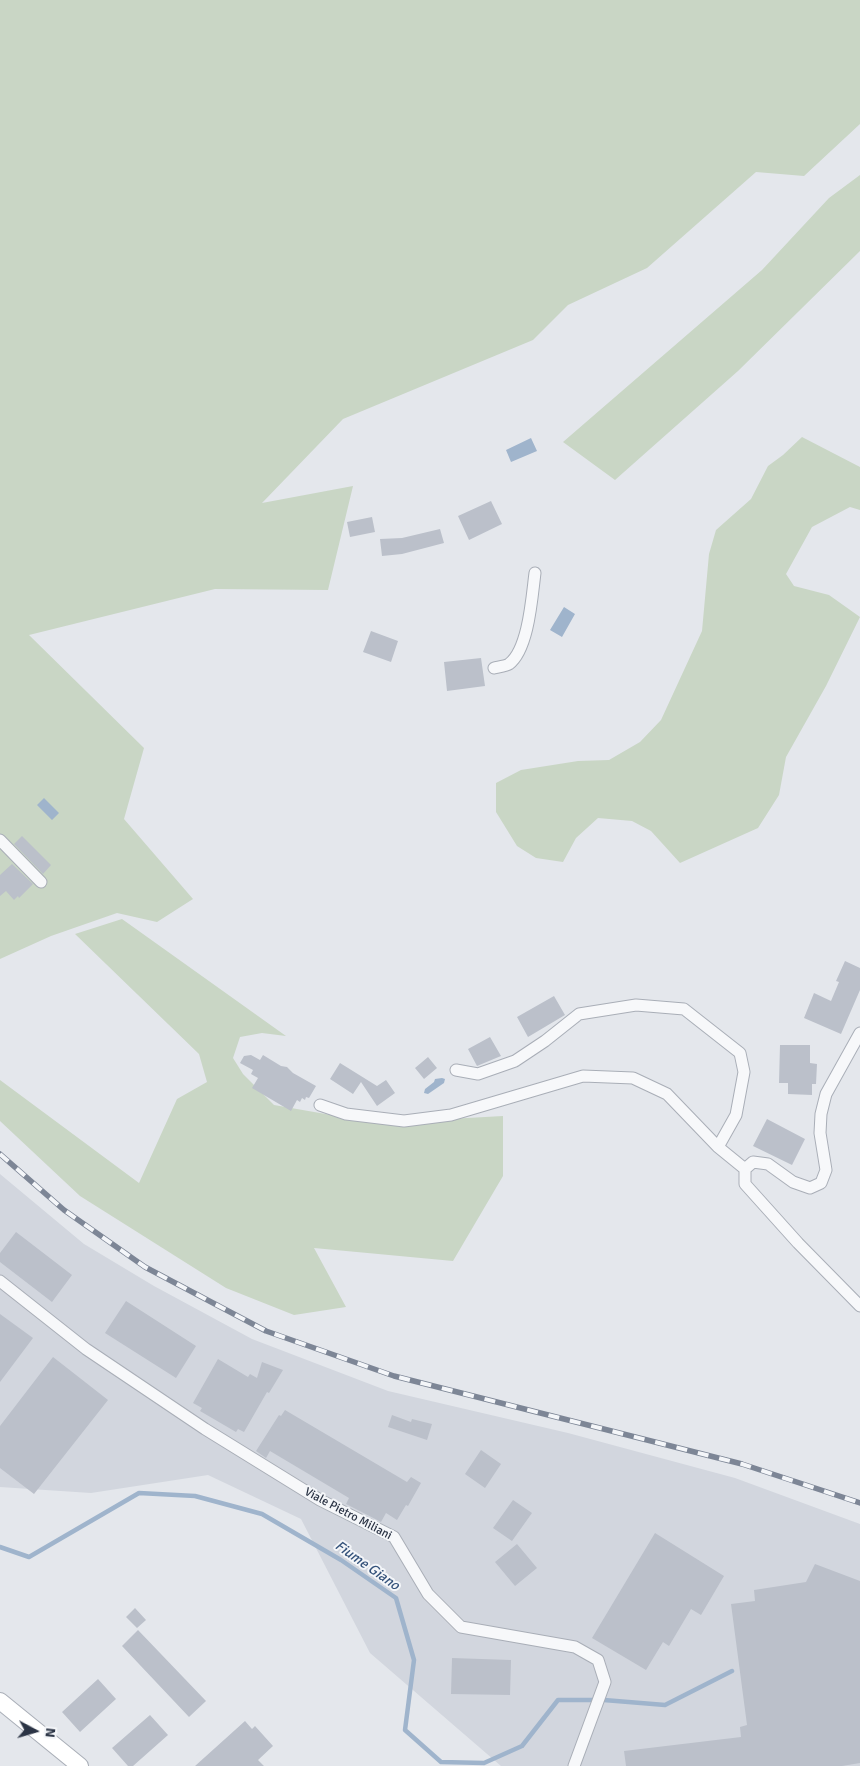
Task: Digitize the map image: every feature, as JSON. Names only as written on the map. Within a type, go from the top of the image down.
[{"type":"main road","points":[[0,1701],[80,1766]]},
{"type":"street","points":[[494,668],[509,664],[518,653],[528,626],[535,573]]},
{"type":"street","points":[[0,840],[41,882]]},
{"type":"street","points":[[456,1070],[478,1074],[515,1061],[545,1041],[579,1014],[636,1006],[684,1009],[740,1053],[744,1072],[736,1115],[718,1147]]},
{"type":"street","points":[[860,1033],[826,1094],[821,1114],[820,1133],[826,1170],[821,1183],[810,1188],[793,1182],[768,1164],[753,1162],[745,1169],[745,1184],[798,1243],[860,1306]]},
{"type":"street","points":[[320,1105],[346,1114],[404,1121],[451,1115],[582,1076],[633,1078],[668,1094],[718,1147],[745,1169]]},
{"type":"street","name":"Viale Pietro Miliani","points":[[0,1281],[86,1349],[205,1429],[320,1500],[394,1537],[428,1594],[461,1627],[575,1647],[598,1660],[606,1682],[574,1766]]},
{"type":"shaded area","points":[[0,1174],[84,1244],[154,1286],[252,1339],[388,1391],[568,1433],[735,1478],[860,1524],[860,1766],[501,1766],[370,1653],[301,1519],[208,1475],[91,1493],[0,1487]]},
{"type":"green space","points":[[0,0],[860,0],[860,124],[804,176],[756,172],[647,268],[568,305],[533,340],[343,419],[262,503],[353,486],[328,590],[215,589],[29,635],[144,748],[124,819],[193,899],[157,922],[117,913],[51,936],[0,959]]},
{"type":"green space","points":[[860,175],[860,251],[738,371],[615,480],[563,442],[762,270],[829,198]]},
{"type":"green space","points":[[802,437],[860,467],[860,510],[850,507],[812,527],[786,574],[794,586],[829,595],[860,617],[826,686],[786,757],[779,795],[758,828],[680,863],[651,831],[632,821],[598,818],[576,838],[563,862],[536,858],[517,846],[496,812],[496,783],[521,770],[578,761],[609,760],[640,742],[661,720],[702,631],[709,554],[716,530],[751,499],[768,466]]},
{"type":"green space","points":[[122,919],[286,1036],[262,1033],[240,1037],[233,1058],[243,1074],[274,1105],[377,1123],[503,1116],[503,1176],[453,1261],[314,1248],[346,1307],[294,1315],[226,1288],[80,1196],[0,1121],[0,1080],[139,1183],[177,1099],[207,1082],[199,1054],[75,934]]},
{"type":"water","points":[[531,438],[537,451],[511,462],[506,450]]},
{"type":"water","points":[[564,607],[575,614],[562,637],[550,630]]},
{"type":"water","points":[[44,798],[59,813],[52,820],[37,805]]},
{"type":"water","points":[[435,1079],[445,1079],[444,1083],[428,1094],[424,1093],[425,1089]]},
{"type":"building","points":[[491,501],[502,524],[469,540],[458,516]]},
{"type":"building","points":[[372,517],[375,532],[350,537],[347,522]]},
{"type":"building","points":[[440,529],[444,543],[402,554],[382,556],[380,539],[402,538]]},
{"type":"building","points":[[371,631],[398,641],[391,662],[363,652]]},
{"type":"building","points":[[481,658],[485,686],[447,691],[444,662]]},
{"type":"building","points":[[22,836],[51,865],[43,874],[14,844]]},
{"type":"building","points":[[12,864],[33,884],[19,898],[18,896],[14,900],[6,891],[0,896],[0,875]]},
{"type":"building","points":[[845,961],[860,968],[860,990],[841,1034],[804,1018],[814,993],[831,1001],[839,982],[836,981]]},
{"type":"building","points":[[554,996],[565,1015],[528,1037],[517,1017]]},
{"type":"building","points":[[490,1037],[501,1056],[477,1066],[468,1049]]},
{"type":"building","points":[[780,1045],[810,1045],[810,1063],[817,1064],[816,1084],[812,1084],[812,1095],[788,1094],[788,1083],[779,1083]]},
{"type":"building","points":[[251,1055],[260,1060],[263,1055],[281,1066],[287,1067],[293,1073],[316,1086],[309,1098],[306,1097],[305,1100],[302,1098],[300,1102],[297,1100],[291,1111],[252,1088],[258,1078],[251,1074],[253,1070],[240,1063],[244,1056]]},
{"type":"building","points":[[428,1057],[437,1068],[424,1079],[415,1068]]},
{"type":"building","points":[[340,1063],[377,1086],[386,1080],[395,1093],[377,1106],[361,1082],[353,1094],[330,1079]]},
{"type":"building","points":[[767,1119],[805,1139],[792,1165],[753,1146]]},
{"type":"building","points":[[16,1232],[72,1275],[52,1302],[0,1262],[0,1253]]},
{"type":"building","points":[[126,1301],[196,1346],[176,1378],[105,1333]]},
{"type":"building","points":[[0,1314],[33,1338],[0,1382]]},
{"type":"building","points":[[53,1357],[108,1400],[34,1494],[0,1468],[0,1426]]},
{"type":"building","points":[[218,1359],[248,1377],[250,1374],[257,1378],[262,1362],[283,1370],[269,1393],[267,1392],[244,1432],[238,1429],[236,1432],[200,1411],[202,1408],[193,1403]]},
{"type":"building","points":[[285,1410],[407,1482],[411,1477],[421,1483],[408,1506],[406,1505],[397,1520],[386,1513],[381,1522],[346,1504],[349,1498],[270,1451],[266,1458],[256,1451],[279,1415],[281,1416]]},
{"type":"building","points":[[392,1415],[411,1422],[412,1419],[432,1424],[427,1440],[388,1427]]},
{"type":"building","points":[[481,1450],[501,1464],[485,1488],[465,1474]]},
{"type":"building","points":[[513,1500],[532,1513],[512,1541],[493,1528]]},
{"type":"building","points":[[655,1533],[724,1576],[701,1615],[691,1609],[669,1646],[663,1642],[646,1670],[592,1638]]},
{"type":"building","points":[[517,1544],[537,1568],[515,1586],[495,1562]]},
{"type":"building","points":[[815,1564],[860,1581],[860,1763],[842,1766],[626,1766],[624,1751],[741,1737],[740,1727],[747,1725],[731,1604],[755,1601],[754,1590],[806,1582]]},
{"type":"building","points":[[135,1608],[146,1620],[137,1628],[126,1617]]},
{"type":"building","points":[[138,1630],[206,1701],[189,1717],[122,1646]]},
{"type":"building","points":[[452,1658],[511,1660],[510,1695],[451,1694]]},
{"type":"building","points":[[98,1679],[116,1699],[80,1732],[62,1712]]},
{"type":"building","points":[[150,1715],[168,1735],[133,1766],[128,1766],[112,1748]]},
{"type":"building","points":[[245,1721],[252,1729],[255,1726],[273,1746],[258,1760],[264,1766],[195,1766]]},
{"type":"waterway","name":"Fiume Giano","points":[[0,1547],[29,1557],[139,1493],[195,1496],[262,1514],[341,1560],[396,1598],[414,1660],[405,1730],[441,1762],[484,1763],[522,1746],[558,1700],[604,1700],[665,1705],[732,1671]]},
{"type":"railway","points":[[0,1154],[64,1210],[145,1267],[266,1331],[394,1376],[742,1464],[860,1503]]}]
